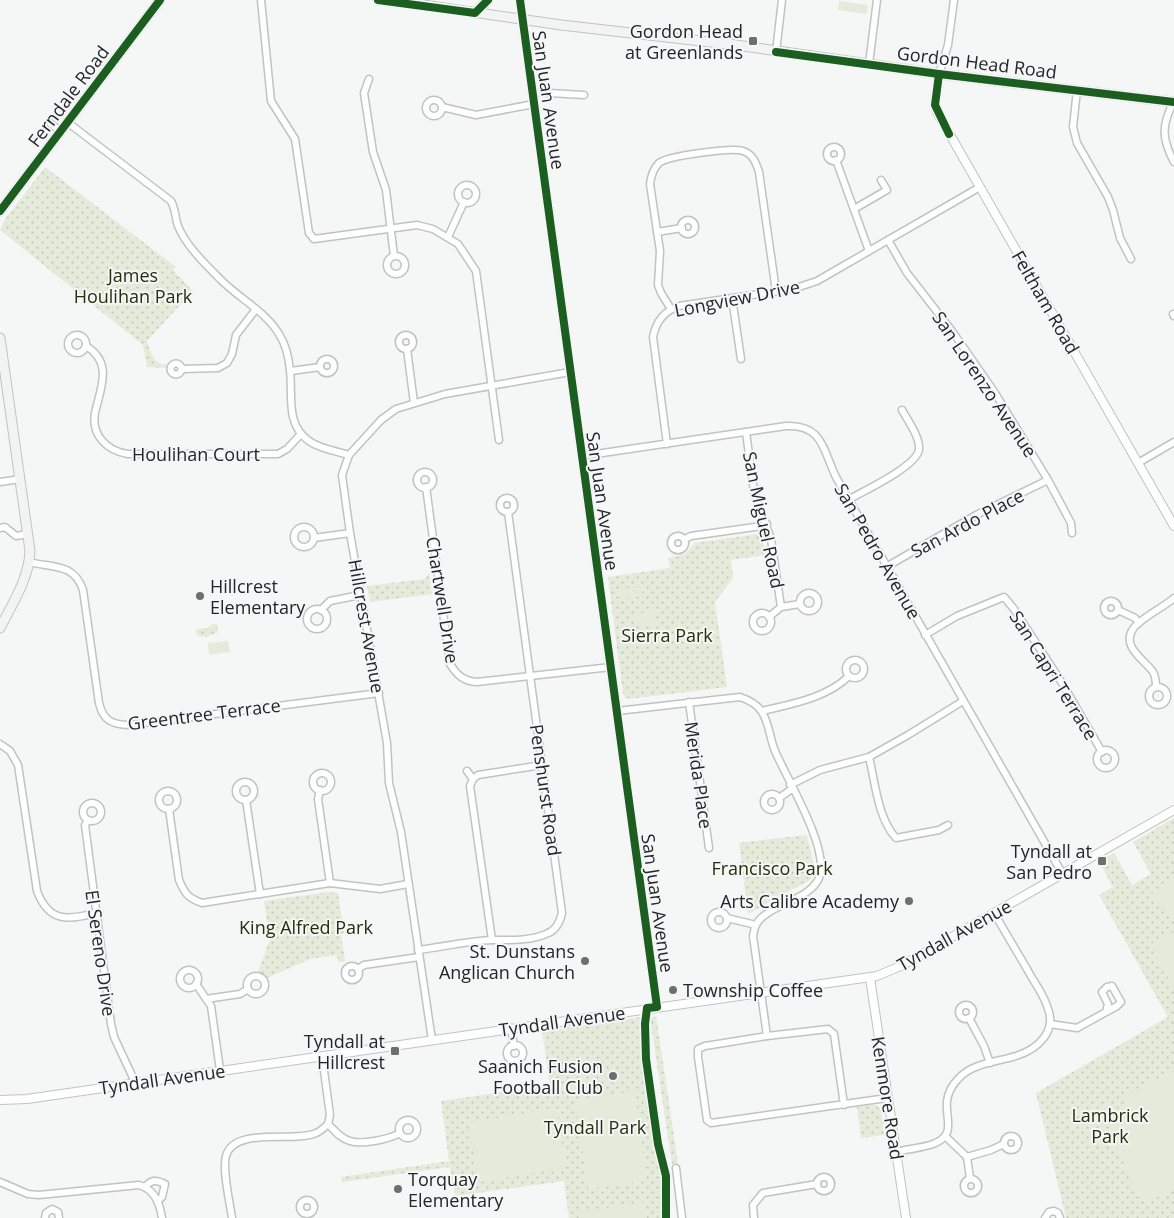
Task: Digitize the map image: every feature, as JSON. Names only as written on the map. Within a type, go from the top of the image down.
[{"type":"main road","name":"Ferndale Road","points":[[0,211],[160,0]]},
{"type":"main road","name":"Gordon Head Road","points":[[378,0],[939,74],[1174,102]]},
{"type":"main road","points":[[475,13],[488,0]]},
{"type":"main road","points":[[0,344],[28,534],[29,562],[24,580],[0,628]]},
{"type":"street","points":[[261,0],[271,101],[295,139],[309,233],[314,239],[417,225],[448,237],[462,249],[476,271],[500,440]]},
{"type":"street","name":"San Juan Avenue","points":[[520,0],[657,1007]]},
{"type":"street","points":[[776,52],[782,0]]},
{"type":"street","points":[[869,64],[877,0]]},
{"type":"street","points":[[939,74],[948,45],[954,0]]},
{"type":"street","name":"Feltham Road","points":[[939,74],[935,105],[937,112],[1174,526]]},
{"type":"street","points":[[369,79],[364,93],[373,152],[386,190],[394,256]]},
{"type":"street","points":[[1077,90],[1074,135],[1111,204],[1117,231],[1132,259]]},
{"type":"street","points":[[532,92],[584,95]]},
{"type":"street","points":[[1174,102],[1168,114],[1164,133],[1166,146],[1174,162]]},
{"type":"street","points":[[442,107],[476,114],[534,104]]},
{"type":"street","points":[[67,122],[171,201],[176,209],[178,225],[190,246],[221,280],[269,321],[280,335],[287,353],[290,371],[290,408],[294,422],[301,434],[310,442],[349,455]]},
{"type":"street","points":[[50,123],[60,131]]},
{"type":"street","points":[[671,309],[658,285],[660,251],[650,184],[651,176],[658,164],[669,158],[733,148],[748,153],[754,159],[759,172],[776,292]]},
{"type":"street","points":[[836,160],[869,251]]},
{"type":"street","points":[[854,209],[887,190],[881,180]]},
{"type":"street","name":"Longview Drive","points":[[667,444],[653,337],[658,321],[671,309],[679,306],[799,288],[813,283],[980,187]]},
{"type":"street","points":[[448,237],[464,202]]},
{"type":"street","points":[[658,232],[682,228]]},
{"type":"street","name":"San Lorenzo Avenue","points":[[888,240],[907,273],[952,331],[996,393],[1048,480],[1071,523],[1072,533]]},
{"type":"street","points":[[732,298],[740,359]]},
{"type":"street","points":[[182,369],[218,368],[227,363],[232,354],[236,335],[256,309]]},
{"type":"street","name":"Houlihan Court","points":[[86,346],[98,357],[102,371],[102,390],[95,414],[97,431],[106,445],[112,450],[128,454],[278,454],[287,449],[301,434]]},
{"type":"street","points":[[407,349],[414,403]]},
{"type":"street","points":[[290,371],[320,367]]},
{"type":"street","name":"Hillcrest Avenue","points":[[432,1040],[401,832],[389,783],[389,755],[360,595],[342,475],[349,455],[381,420],[396,409],[445,394],[570,372]]},
{"type":"street","points":[[848,500],[907,466],[916,458],[919,448],[918,442],[902,410]]},
{"type":"street","name":"San Pedro Avenue","points":[[582,456],[794,426],[810,430],[816,435],[848,500],[1062,874]]},
{"type":"street","name":"San Miguel Road","points":[[746,432],[754,492],[771,539],[781,607]]},
{"type":"street","points":[[1138,462],[1174,442]]},
{"type":"street","points":[[0,482],[20,479]]},
{"type":"street","name":"San Ardo Place","points":[[886,567],[978,514],[1048,480]]},
{"type":"street","name":"Chartwell Drive","points":[[426,487],[450,664],[455,673],[468,681],[476,682],[612,667]]},
{"type":"street","name":"Penshurst Road","points":[[358,969],[364,965],[419,953],[492,940],[509,941],[545,935],[555,928],[561,917],[562,905],[508,512]]},
{"type":"street","points":[[685,539],[691,536],[767,524]]},
{"type":"street","points":[[0,528],[5,527],[16,536],[28,534]]},
{"type":"street","points":[[314,538],[350,533]]},
{"type":"street","name":"Greentree Terrace","points":[[29,562],[70,571],[79,579],[83,590],[99,703],[104,715],[115,724],[129,724],[379,693]]},
{"type":"street","points":[[321,610],[330,601],[360,595]]},
{"type":"street","name":"San Capri Terrace","points":[[925,635],[958,616],[1004,597],[1014,609],[1062,683],[1102,752]]},
{"type":"street","points":[[1156,687],[1154,674],[1131,647],[1130,635],[1138,623],[1174,598]]},
{"type":"street","points":[[769,617],[781,607],[800,604]]},
{"type":"street","points":[[1118,610],[1135,618],[1138,623]]},
{"type":"street","points":[[762,711],[825,692],[849,676]]},
{"type":"street","points":[[618,711],[740,697],[753,703],[762,711],[774,749],[815,835],[821,862],[820,874],[815,886],[764,916],[756,925],[753,936],[767,1036]]},
{"type":"street","points":[[779,798],[791,787],[820,770],[869,757],[963,701]]},
{"type":"street","name":"Merida Place","points":[[688,702],[709,848]]},
{"type":"street","points":[[0,744],[10,751],[18,765],[37,891],[40,899],[50,912],[62,918],[76,918],[96,913]]},
{"type":"street","points":[[869,757],[884,820],[896,838],[939,830],[948,825]]},
{"type":"street","points":[[492,940],[470,786],[473,779],[478,775],[542,765]]},
{"type":"street","points":[[467,771],[473,779]]},
{"type":"street","points":[[320,790],[318,799],[330,883]]},
{"type":"street","points":[[246,800],[260,894]]},
{"type":"street","points":[[169,809],[179,880],[191,899],[202,903],[330,883],[380,889],[408,884]]},
{"type":"street","name":"Tyndall Avenue","points":[[0,1100],[27,1098],[870,978],[904,965],[1174,810]]},
{"type":"street","name":"El Sereno Drive","points":[[88,820],[86,825],[96,913],[112,1030],[135,1082]]},
{"type":"street","points":[[896,1152],[934,1144],[945,1136],[949,1128],[947,1100],[954,1086],[966,1072],[976,1067],[1017,1056],[1036,1047],[1044,1039],[1050,1024],[1048,1006],[994,913]]},
{"type":"street","points":[[727,918],[756,925]]},
{"type":"street","name":"Kenmore Road","points":[[870,978],[906,1218]]},
{"type":"street","points":[[196,984],[211,1006],[220,1070]]},
{"type":"street","points":[[206,998],[240,994],[248,989]]},
{"type":"street","points":[[1050,1024],[1077,1028],[1106,1012]]},
{"type":"street","points":[[969,1018],[984,1046],[990,1064]]},
{"type":"street","points":[[510,1028],[514,1046]]},
{"type":"street","points":[[844,1105],[834,1034],[828,1030],[767,1036],[698,1048],[707,1120],[711,1124],[844,1105],[888,1098]]},
{"type":"street","points":[[232,1218],[225,1166],[226,1154],[231,1148],[244,1140],[315,1134],[328,1124],[330,1115],[322,1056]]},
{"type":"street","points":[[328,1124],[343,1138],[351,1142],[359,1143],[392,1137],[400,1133]]},
{"type":"street","points":[[945,1136],[967,1157],[970,1178]]},
{"type":"street","points":[[967,1157],[1004,1144]]},
{"type":"street","points":[[676,1168],[682,1218]]},
{"type":"street","points":[[145,1187],[149,1182],[155,1180],[165,1184],[162,1197],[158,1200]]},
{"type":"street","points":[[0,1182],[28,1194],[51,1195],[123,1186],[145,1187],[158,1200],[162,1218]]},
{"type":"street","points":[[754,1218],[753,1205],[763,1193],[817,1184]]},
{"type":"street","points":[[51,1195],[52,1209]]},
{"type":"street","points":[[45,1218],[46,1213],[52,1209]]},
{"type":"street","points":[[52,1209],[58,1212],[59,1218]]},
{"type":"street","points":[[1045,1218],[1048,1212],[1054,1211],[1058,1213],[1060,1218]]},
{"type":"green space","points":[[839,1],[868,5],[867,14],[838,10]]},
{"type":"green space","name":"James Houlihan Park","points":[[45,167],[176,267],[173,270],[193,291],[147,341],[153,358],[159,363],[168,365],[167,368],[147,367],[143,345],[0,230],[6,218]]},
{"type":"green space","name":"Sierra Park","points":[[757,534],[762,536],[765,555],[731,560],[733,578],[715,602],[727,687],[629,699],[625,697],[623,694],[608,577],[670,568],[668,558],[685,554],[695,543]]},
{"type":"green space","points":[[429,571],[432,594],[370,602],[367,586],[424,579],[428,576]]},
{"type":"green space","points":[[641,587],[643,596],[621,599],[620,589]]},
{"type":"green space","points":[[654,611],[655,624],[636,626],[634,614]]},
{"type":"green space","points":[[212,624],[217,624],[218,632],[207,637],[197,636],[196,629],[208,628]]},
{"type":"green space","points":[[228,641],[230,652],[209,655],[208,643]]},
{"type":"green space","name":"Lambrick Park","points":[[1174,818],[1174,1218],[1066,1218],[1036,1093],[1168,1017],[1099,895],[1113,887],[1099,862],[1114,853],[1132,885],[1151,874],[1133,842]]},
{"type":"green space","name":"Francisco Park","points":[[806,835],[813,864],[810,880],[748,914],[739,843]]},
{"type":"green space","points":[[1174,879],[1174,915],[1164,910],[1152,892]]},
{"type":"green space","name":"King Alfred Park","points":[[328,892],[338,893],[344,933],[341,934],[345,961],[338,962],[337,955],[310,959],[267,978],[258,972],[270,939],[264,901]]},
{"type":"green space","points":[[1174,932],[1174,988],[1149,945]]},
{"type":"green space","name":"Tyndall Park","points":[[656,1016],[678,1163],[672,1164],[650,1017]]},
{"type":"green space","name":"Tyndall Park","points":[[641,1017],[671,1218],[569,1218],[564,1181],[455,1196],[450,1167],[342,1182],[341,1177],[449,1161],[441,1101],[550,1085],[542,1031]]},
{"type":"green space","points":[[1174,1071],[1174,1188],[1150,1201],[1136,1192],[1113,1138],[1127,1094]]},
{"type":"green space","points":[[635,1091],[647,1181],[588,1189],[575,1100]]},
{"type":"green space","points":[[876,1105],[881,1109],[884,1135],[861,1138],[857,1107]]},
{"type":"green space","points":[[556,1108],[566,1167],[479,1182],[468,1123]]},
{"type":"green space","points":[[645,1202],[647,1218],[579,1218],[579,1212]]},
{"type":"cycle path","points":[[0,211],[160,0]]},
{"type":"cycle path","points":[[378,0],[475,13],[488,0]]},
{"type":"cycle path","points":[[520,0],[657,1007],[647,1008],[645,1024],[646,1059],[658,1144],[666,1176],[666,1218]]},
{"type":"cycle path","points":[[776,52],[939,74],[1174,102]]},
{"type":"cycle path","points":[[939,74],[935,105],[949,134]]},
{"type":"place","name":"Gordon Head at Greenlands","points":[[753,41]]},
{"type":"place","name":"Hillcrest Elementary","points":[[200,596]]},
{"type":"place","name":"Tyndall at San Pedro","points":[[1102,861]]},
{"type":"place","name":"Arts Calibre Academy","points":[[909,901]]},
{"type":"place","name":"St. Dunstans Anglican Church","points":[[585,961]]},
{"type":"place","name":"Township Coffee","points":[[673,990]]},
{"type":"place","name":"Tyndall at Hillcrest","points":[[395,1051]]},
{"type":"place","name":"Saanich Fusion Football Club","points":[[613,1076]]},
{"type":"place","name":"Torquay Elementary","points":[[398,1189]]}]
